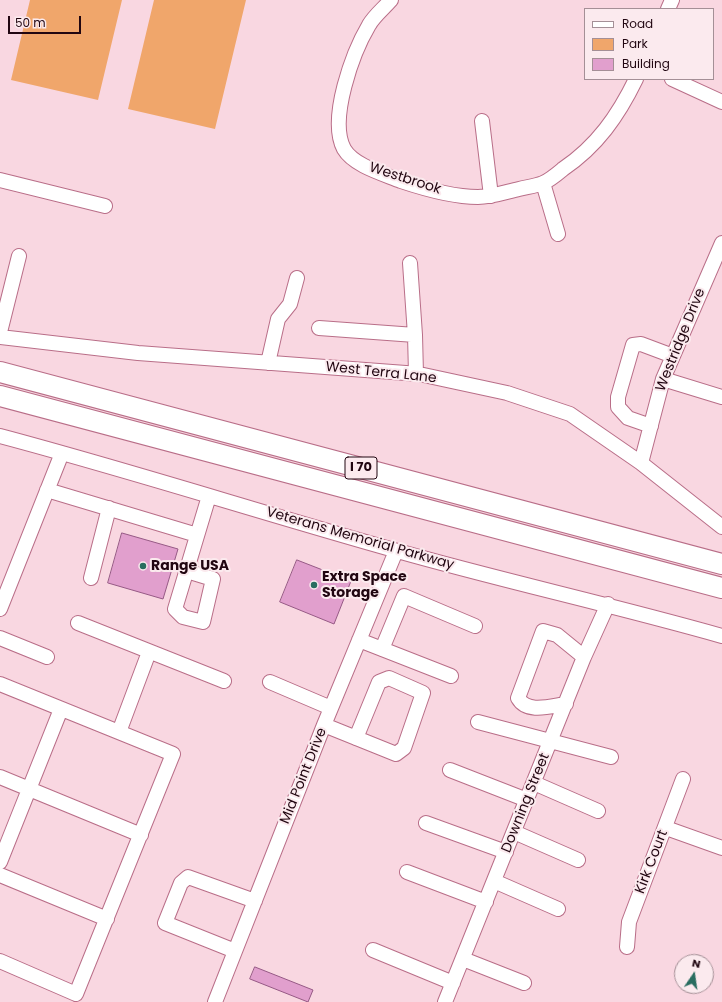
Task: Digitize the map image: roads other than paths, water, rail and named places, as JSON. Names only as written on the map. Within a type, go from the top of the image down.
[{"type":"highway","name":"I 70","points":[[0,372],[722,564]]},
{"type":"highway","name":"I 70","points":[[0,396],[722,588]]},
{"type":"street","name":"Westbrook","points":[[391,0],[370,24],[354,54],[342,94],[339,129],[340,139],[345,150],[364,166],[423,187],[454,195],[478,197],[491,196],[543,183]]},
{"type":"street","points":[[558,234],[543,183],[579,158],[596,142],[616,117],[635,80]]},
{"type":"street","points":[[674,80],[722,102]]},
{"type":"street","points":[[482,122],[491,196]]},
{"type":"street","points":[[0,180],[105,206]]},
{"type":"street","name":"Westridge Drive","points":[[641,462],[663,379],[716,271],[722,243]]},
{"type":"street","points":[[0,332],[19,256]]},
{"type":"street","points":[[410,263],[416,374]]},
{"type":"street","points":[[268,363],[278,319],[290,304],[297,278]]},
{"type":"street","points":[[319,328],[414,335]]},
{"type":"street","name":"West Terra Lane","points":[[0,337],[138,354],[416,374],[507,393],[570,414],[641,462],[722,527]]},
{"type":"street","points":[[650,426],[628,418],[618,407],[618,398],[633,345],[641,344],[673,356]]},
{"type":"street","points":[[663,379],[722,397]]},
{"type":"street","name":"Veterans Memorial Parkway","points":[[0,436],[396,551],[608,604],[722,636]]},
{"type":"street","points":[[0,609],[62,453]]},
{"type":"street","points":[[47,490],[198,534]]},
{"type":"street","points":[[186,571],[209,496]]},
{"type":"street","points":[[91,578],[108,508]]},
{"type":"street","name":"Mid Point Drive","points":[[215,1002],[324,725],[396,551]]},
{"type":"street","points":[[382,649],[404,596],[475,626]]},
{"type":"street","name":"Downing Street","points":[[445,1002],[584,657],[608,604]]},
{"type":"street","points":[[78,623],[224,681]]},
{"type":"street","points":[[566,704],[534,708],[520,702],[518,698],[543,631],[557,635],[584,657]]},
{"type":"street","points":[[0,638],[47,657]]},
{"type":"street","points":[[359,640],[451,676]]},
{"type":"street","points":[[119,732],[149,652]]},
{"type":"street","points":[[324,725],[356,738],[396,754],[404,748],[424,693],[389,678],[379,682],[356,738]]},
{"type":"street","points":[[270,682],[331,708]]},
{"type":"street","points":[[0,684],[173,754],[76,994],[0,962]]},
{"type":"street","points":[[0,862],[61,708]]},
{"type":"street","points":[[478,722],[610,757]]},
{"type":"street","points":[[450,770],[527,800]]},
{"type":"street","points":[[0,777],[141,834]]},
{"type":"street","name":"Kirk Court","points":[[627,947],[628,922],[666,828],[683,778]]},
{"type":"street","points":[[534,783],[598,811]]},
{"type":"street","points":[[426,824],[506,852]]},
{"type":"street","points":[[666,828],[722,848]]},
{"type":"street","points":[[514,832],[578,860]]},
{"type":"street","points":[[407,872],[486,902]]},
{"type":"street","points":[[0,875],[107,919]]},
{"type":"street","points":[[235,951],[165,923],[178,890],[181,883],[188,877],[255,901]]},
{"type":"street","points":[[494,881],[558,909]]},
{"type":"street","points":[[373,950],[453,983]]},
{"type":"street","points":[[463,958],[524,983]]},
{"type":"place","name":"Range USA","points":[[143,566]]},
{"type":"place","name":"Extra Space Storage","points":[[314,585]]}]
